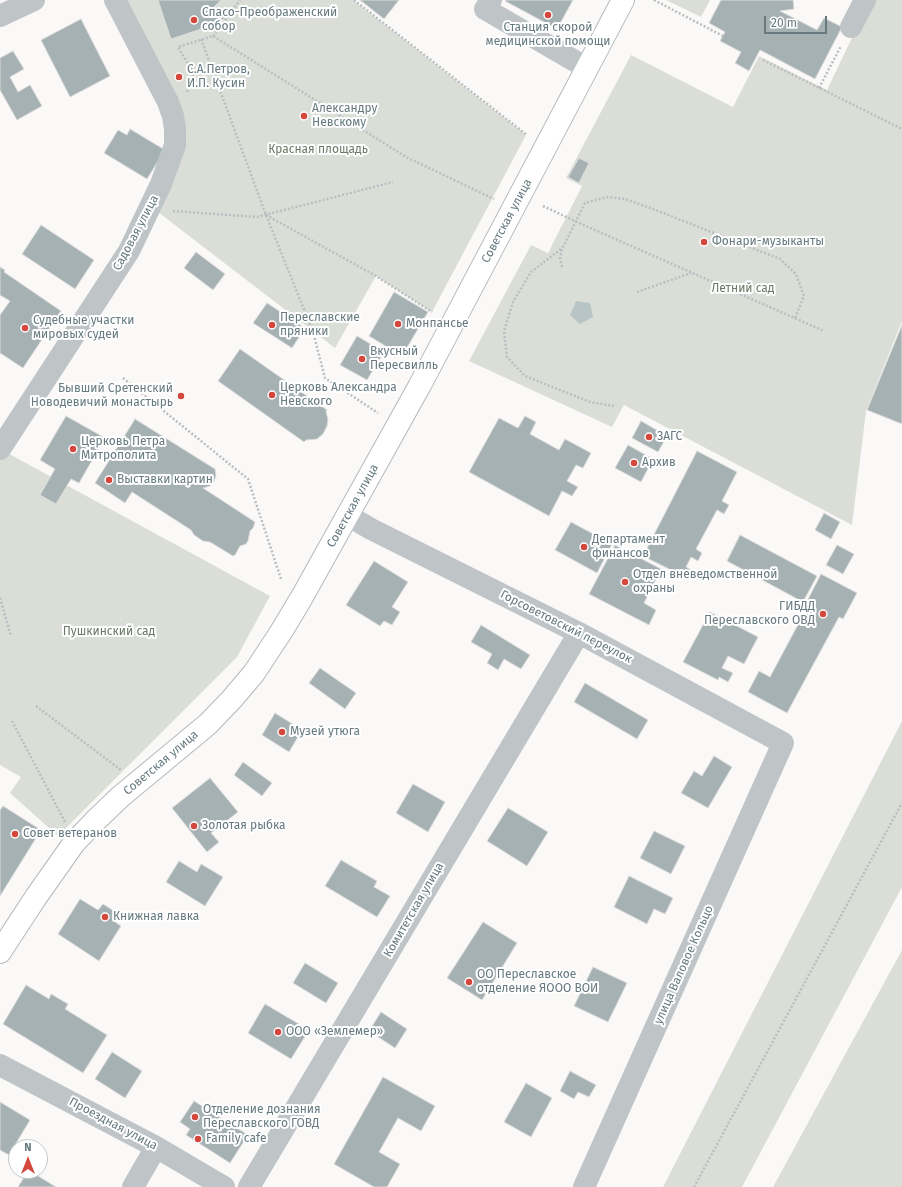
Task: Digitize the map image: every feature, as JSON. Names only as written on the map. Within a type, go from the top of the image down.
[{"type":"main road","name":"Советская улица","points":[[3,941],[74,843],[84,832],[120,797],[208,724],[254,673],[302,597],[424,378],[623,0]]},
{"type":"street","points":[[0,16],[34,0]]},
{"type":"street","name":"Садовая улица","points":[[0,449],[129,251],[161,184],[175,145],[173,116],[168,102],[115,0]]},
{"type":"street","points":[[491,0],[485,9],[587,68]]},
{"type":"street","points":[[851,27],[865,0]]},
{"type":"street","name":"Горсоветовский переулок","points":[[347,515],[370,529],[579,633],[783,742]]},
{"type":"street","name":"Комитетская улица","points":[[249,1187],[579,633]]},
{"type":"street","name":"улица Валовое Кольцо","points":[[584,1187],[783,742]]},
{"type":"street","name":"Проездная улица","points":[[0,1065],[156,1147],[224,1187]]},
{"type":"street","points":[[132,1187],[156,1147]]},
{"type":"path","points":[[194,73],[178,47],[213,36],[240,0]]},
{"type":"path","points":[[354,0],[527,135]]},
{"type":"path","points":[[654,0],[723,36]]},
{"type":"path","points":[[819,88],[851,27]]},
{"type":"path","points":[[213,36],[406,157],[494,199]]},
{"type":"path","points":[[201,39],[266,215],[313,332],[325,378],[378,413]]},
{"type":"path","points":[[763,60],[902,129]]},
{"type":"path","points":[[149,211],[154,209],[257,217],[394,182]]},
{"type":"path","points":[[562,267],[560,260],[562,249],[585,203],[607,197],[625,199],[780,260],[796,274],[804,296],[795,318]]},
{"type":"path","points":[[543,206],[575,222],[824,331]]},
{"type":"path","points":[[266,215],[376,276],[432,312]]},
{"type":"path","points":[[562,249],[531,272],[514,302],[504,331],[507,357],[525,376],[590,402],[614,406]]},
{"type":"path","points":[[637,292],[690,273]]},
{"type":"path","points":[[123,378],[248,479],[281,579]]},
{"type":"path","points":[[0,598],[11,636]]},
{"type":"path","points":[[36,706],[124,773]]},
{"type":"path","points":[[12,721],[68,828]]},
{"type":"path","points":[[694,1187],[902,803]]},
{"type":"green space","name":"Красная площадь","points":[[116,0],[353,0],[526,135],[432,312],[376,276],[335,348],[154,209],[178,141]]},
{"type":"green space","points":[[666,0],[710,0],[701,17]]},
{"type":"green space","name":"Летний сад","points":[[870,0],[902,0],[902,321],[866,411],[852,525],[624,405],[612,427],[469,361],[531,245],[548,253],[582,186],[566,178],[631,55],[733,107],[759,56],[827,90]]},
{"type":"green space","name":"Пушкинский сад","points":[[2,450],[270,596],[237,657],[58,836],[10,793],[21,777],[0,765],[0,452]]},
{"type":"green space","points":[[902,721],[902,887],[742,1187],[663,1187]]},
{"type":"green space","points":[[902,950],[902,1187],[773,1187]]},
{"type":"shaded area","points":[[576,301],[590,303],[593,317],[580,324],[570,315]]},
{"type":"building","name":"Спасо-Преображенский собор","points":[[158,0],[221,0],[214,7],[219,7],[222,9],[225,13],[224,18],[219,23],[171,39]]},
{"type":"building","points":[[360,0],[399,0],[384,19]]},
{"type":"building","name":"Станция скорой медицинской помощи","points":[[573,0],[557,29],[505,1]]},
{"type":"building","points":[[721,0],[793,0],[794,9],[780,11],[817,30],[824,18],[842,27],[815,79],[760,50],[749,71],[735,63],[741,52],[720,41],[725,32],[709,23]]},
{"type":"building","points":[[81,19],[110,76],[70,97],[41,40]]},
{"type":"building","points":[[13,51],[24,69],[10,77],[18,92],[30,85],[42,106],[17,120],[0,90],[0,58]]},
{"type":"building","points":[[130,129],[165,150],[147,179],[104,153],[118,130],[127,135]]},
{"type":"building","points":[[579,158],[589,163],[579,183],[568,177]]},
{"type":"building","points":[[41,225],[94,260],[75,289],[22,254]]},
{"type":"building","points":[[196,252],[225,274],[213,290],[184,268]]},
{"type":"building","points":[[0,267],[5,270],[4,272],[61,311],[23,368],[0,353],[0,315],[10,301],[0,295]]},
{"type":"building","name":"Монпансье","points":[[394,292],[428,312],[402,356],[369,336]]},
{"type":"building","points":[[267,303],[305,328],[292,348],[253,323]]},
{"type":"building","points":[[902,325],[902,424],[867,410]]},
{"type":"building","name":"Вкусный Пересвилль","points":[[357,336],[384,352],[367,380],[340,365]]},
{"type":"building","name":"Церковь Александра Невского","points":[[240,349],[327,410],[327,426],[323,434],[317,439],[306,440],[304,442],[218,381]]},
{"type":"building","name":"Церковь Петра Митрополита","points":[[66,416],[105,438],[79,483],[71,479],[56,504],[40,495],[55,469],[40,460]]},
{"type":"building","points":[[525,416],[536,422],[530,434],[559,450],[565,439],[591,453],[583,468],[576,465],[567,481],[578,487],[572,496],[562,491],[549,516],[469,472],[499,418],[518,428]]},
{"type":"building","points":[[135,419],[215,469],[216,475],[214,482],[210,486],[203,488],[255,522],[250,531],[248,541],[246,544],[240,546],[235,555],[233,556],[210,542],[203,541],[194,535],[191,530],[132,492],[125,503],[95,483]]},
{"type":"building","name":"ЗАГС","points":[[641,421],[667,436],[658,452],[632,438]]},
{"type":"building","name":"Архив","points":[[628,445],[653,459],[641,482],[615,468]]},
{"type":"building","points":[[697,451],[737,472],[722,501],[729,505],[724,514],[717,510],[696,549],[702,553],[698,561],[691,557],[686,567],[693,571],[689,579],[643,556]]},
{"type":"building","points":[[824,513],[840,522],[831,539],[815,530]]},
{"type":"building","name":"Департамент финансов","points":[[571,522],[612,544],[597,573],[555,550]]},
{"type":"building","points":[[740,535],[817,576],[803,602],[727,561]]},
{"type":"building","name":"Отдел вневедомственной охраны","points":[[615,545],[661,569],[644,603],[656,610],[649,625],[589,594]]},
{"type":"building","points":[[837,545],[854,554],[843,574],[826,565]]},
{"type":"building","points":[[374,561],[408,582],[392,607],[400,612],[392,625],[384,621],[380,626],[346,605]]},
{"type":"building","points":[[821,574],[857,593],[843,619],[839,617],[787,713],[748,692],[759,671],[770,677],[809,604],[806,603]]},
{"type":"building","points":[[710,612],[758,637],[744,664],[728,656],[722,668],[733,673],[728,682],[719,677],[718,680],[683,662]]},
{"type":"building","points":[[481,625],[530,655],[521,669],[504,659],[498,670],[487,663],[492,654],[471,642]]},
{"type":"building","points":[[320,668],[356,693],[345,709],[309,683]]},
{"type":"building","points":[[585,683],[648,720],[637,739],[574,702]]},
{"type":"building","name":"Музей утюга","points":[[275,713],[302,730],[289,752],[262,735]]},
{"type":"building","points":[[714,756],[732,767],[708,808],[681,793],[694,771],[702,776]]},
{"type":"building","points":[[243,762],[272,783],[262,796],[234,775]]},
{"type":"building","points":[[210,778],[238,812],[211,833],[219,842],[207,852],[172,808]]},
{"type":"building","points":[[413,784],[445,802],[428,832],[396,813]]},
{"type":"building","points":[[3,806],[41,830],[0,896],[0,810]]},
{"type":"building","points":[[508,808],[548,832],[527,866],[487,841]]},
{"type":"building","points":[[654,831],[685,846],[671,874],[640,858]]},
{"type":"building","points":[[341,860],[377,881],[374,887],[390,896],[377,917],[325,886]]},
{"type":"building","points":[[179,861],[197,872],[201,864],[223,877],[205,906],[166,882]]},
{"type":"building","points":[[629,876],[673,898],[665,914],[654,909],[647,924],[614,907]]},
{"type":"building","points":[[80,899],[98,910],[103,904],[120,915],[115,922],[121,926],[99,961],[58,934]]},
{"type":"building","points":[[483,922],[517,943],[482,1000],[447,978]]},
{"type":"building","points":[[305,963],[338,983],[326,1003],[293,983]]},
{"type":"building","points":[[593,967],[627,983],[608,1022],[574,1006]]},
{"type":"building","points":[[26,985],[49,999],[51,994],[68,1004],[65,1009],[107,1035],[83,1073],[3,1024]]},
{"type":"building","name":"ООО «Землемер»","points":[[265,1004],[309,1030],[291,1059],[248,1033]]},
{"type":"building","points":[[381,1012],[407,1029],[395,1048],[369,1031]]},
{"type":"building","points":[[112,1052],[142,1071],[125,1098],[95,1079]]},
{"type":"building","points":[[570,1071],[596,1085],[589,1097],[578,1092],[574,1099],[560,1091]]},
{"type":"building","points":[[383,1077],[435,1106],[421,1131],[398,1118],[379,1152],[400,1164],[387,1187],[374,1187],[334,1164]]},
{"type":"building","points":[[526,1083],[552,1098],[531,1137],[504,1122]]},
{"type":"building","points":[[194,1101],[248,1135],[230,1163],[186,1135],[190,1129],[180,1122]]},
{"type":"building","points":[[0,1102],[30,1120],[19,1139],[8,1139],[8,1154],[0,1150]]},
{"type":"building","points":[[23,1179],[43,1179],[56,1187],[18,1187]]},
{"type":"place","name":"Станция скорой медицинской помощи","points":[[548,15]]},
{"type":"place","name":"Спасо-Преображенский собор","points":[[194,20]]},
{"type":"place","name":"С.А.Петров, И.П. Кусин","points":[[179,77]]},
{"type":"place","name":"Александру Невскому","points":[[304,116]]},
{"type":"place","name":"Фонари-музыканты","points":[[704,242]]},
{"type":"place","name":"Монпансье","points":[[398,324]]},
{"type":"place","name":"Переславские пряники","points":[[272,325]]},
{"type":"place","name":"Судебные участки мировых судей","points":[[25,328]]},
{"type":"place","name":"Вкусный Пересвилль","points":[[362,359]]},
{"type":"place","name":"Церковь Александра Невского","points":[[272,395]]},
{"type":"place","name":"Бывший Сретенский Новодевичий монастырь","points":[[181,396]]},
{"type":"place","name":"ЗАГС","points":[[649,437]]},
{"type":"place","name":"Церковь Петра Митрополита","points":[[73,449]]},
{"type":"place","name":"Архив","points":[[634,463]]},
{"type":"place","name":"Выставки картин","points":[[109,480]]},
{"type":"place","name":"Департамент финансов","points":[[584,547]]},
{"type":"place","name":"Отдел вневедомственной охраны","points":[[625,582]]},
{"type":"place","name":"ГИБДД Переславского ОВД","points":[[823,614]]},
{"type":"place","name":"Музей утюга","points":[[282,732]]},
{"type":"place","name":"Золотая рыбка","points":[[194,826]]},
{"type":"place","name":"Совет ветеранов","points":[[15,834]]},
{"type":"place","name":"Книжная лавка","points":[[105,917]]},
{"type":"place","name":"ОО Переславское отделение ЯООО ВОИ","points":[[469,982]]},
{"type":"place","name":"ООО «Землемер»","points":[[278,1032]]},
{"type":"place","name":"Отделение дознания Переславского ГОВД","points":[[195,1117]]},
{"type":"place","name":"Family cafe","points":[[198,1139]]}]
